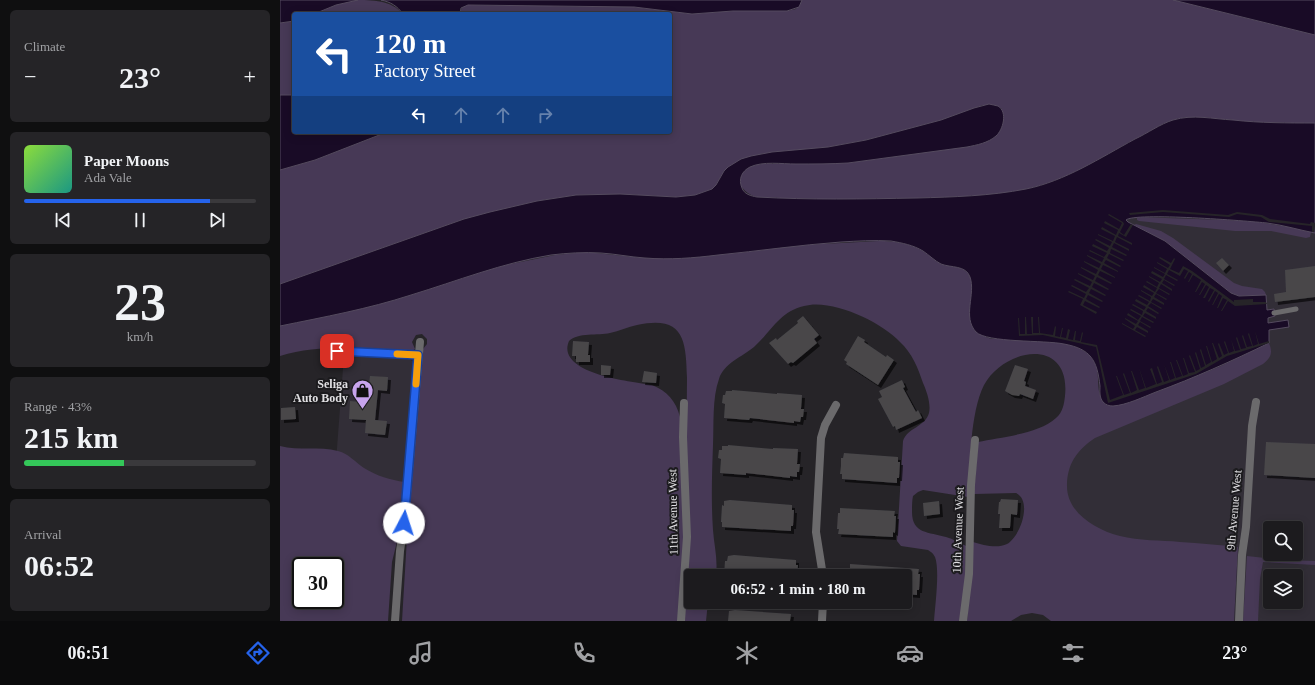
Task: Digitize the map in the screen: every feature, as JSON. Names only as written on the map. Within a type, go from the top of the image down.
[{"type":"street","points":[[395,621],[400,551],[404,523],[420,342]]},
{"type":"street","points":[[337,351],[418,355]]},
{"type":"street","name":"9th Avenue West","points":[[1239,621],[1242,555],[1246,527],[1252,426],[1256,402]]},
{"type":"street","name":"11th Avenue West","points":[[681,621],[687,537],[683,437],[684,403]]},
{"type":"street","points":[[822,569],[816,532],[821,446],[824,427],[836,405]]},
{"type":"street","name":"10th Avenue West","points":[[963,621],[969,574],[975,440]]},
{"type":"street","points":[[822,621],[823,609]]},
{"type":"lane","points":[[1274,313],[1296,309]]},
{"type":"shaded area","points":[[280,0],[358,0],[336,5],[319,12],[292,12],[292,21],[280,23]]},
{"type":"shaded area","points":[[354,0],[375,1],[387,3],[401,12],[319,12]]},
{"type":"shaded area","points":[[381,0],[802,0],[799,7],[787,11],[733,11],[692,14],[634,7],[468,5],[461,8],[460,12],[401,12],[394,5]]},
{"type":"shaded area","points":[[802,0],[1173,0],[1315,35],[1315,123],[1264,122],[1196,117],[1180,118],[1163,124],[1068,175],[1026,189],[985,195],[931,198],[797,199],[757,197],[747,193],[741,186],[740,177],[742,173],[746,169],[762,164],[848,163],[977,145],[995,137],[1002,109],[995,105],[983,105],[941,120],[866,140],[828,147],[761,154],[724,171],[712,189],[695,195],[676,197],[620,194],[576,195],[537,201],[464,219],[280,284],[280,170],[315,160],[382,134],[672,134],[672,12],[460,12],[463,6],[634,7],[692,14],[733,11],[787,11],[796,9]]},
{"type":"shaded area","points":[[1173,0],[1315,0],[1315,35]]},
{"type":"shaded area","points":[[292,21],[292,95],[280,95],[280,23]]},
{"type":"shaded area","points":[[280,95],[292,95],[292,134],[382,134],[315,160],[280,170]]},
{"type":"shaded area","points":[[989,104],[998,106],[1003,112],[1004,117],[999,133],[990,140],[982,143],[967,147],[848,163],[773,163],[755,165],[745,171],[740,181],[741,185],[744,192],[750,195],[757,197],[777,198],[917,198],[985,195],[1026,189],[1068,175],[1163,124],[1180,118],[1196,117],[1264,122],[1315,123],[1315,233],[1267,223],[1238,221],[1170,217],[1134,218],[1126,220],[1165,241],[1231,293],[1239,296],[1266,295],[1267,310],[1274,309],[1275,316],[1268,318],[1268,323],[1288,320],[1289,327],[1269,330],[1269,343],[1213,369],[1129,402],[1109,406],[1103,402],[1101,398],[1097,369],[1091,357],[1081,349],[1064,344],[1004,340],[982,336],[976,332],[970,319],[972,291],[968,273],[962,269],[941,264],[919,249],[903,243],[891,241],[825,243],[709,256],[663,259],[607,253],[551,255],[497,267],[379,304],[280,326],[280,284],[464,219],[537,201],[576,195],[620,194],[676,197],[695,195],[712,189],[724,171],[741,159],[772,152],[828,147],[866,140],[941,120]]},
{"type":"shaded area","points":[[1132,217],[1223,219],[1315,233],[1315,621],[1234,621],[1237,563],[1059,551],[1072,346],[1100,393],[1269,330],[1288,320],[1268,323],[1267,318],[1275,316],[1274,310],[1267,311],[1266,296],[1249,296],[1152,234],[1126,221],[1126,219]]},
{"type":"shaded area","points":[[1137,217],[1252,221],[1311,232],[1310,237],[1306,238],[1271,231],[1235,231],[1139,221],[1137,220]]},
{"type":"shaded area","points":[[1136,224],[1161,231],[1173,238],[1234,283],[1242,286],[1262,289],[1266,295],[1239,296],[1231,293],[1165,241],[1134,225]]},
{"type":"shaded area","points":[[879,241],[895,242],[906,244],[921,250],[941,264],[965,270],[970,277],[971,282],[971,320],[980,333],[989,338],[996,339],[1057,342],[1073,346],[1085,352],[1093,359],[1098,376],[1099,392],[1107,405],[1128,402],[1162,390],[1219,367],[1269,343],[1271,350],[1270,355],[1268,360],[1263,364],[1224,384],[1095,438],[1083,447],[1074,458],[1067,478],[1068,496],[1077,512],[1093,525],[1111,533],[1135,539],[1202,543],[1238,547],[1234,621],[1051,621],[1043,615],[1032,613],[1021,615],[1011,621],[967,621],[973,542],[994,546],[1007,544],[1012,540],[1020,527],[1024,511],[1024,503],[1021,497],[1016,493],[974,494],[978,442],[1019,434],[1040,428],[1056,418],[1062,411],[1064,405],[1064,377],[1058,364],[1048,357],[1035,354],[1020,356],[1006,362],[994,372],[984,385],[979,397],[973,424],[968,497],[923,490],[913,496],[913,519],[918,528],[928,533],[949,538],[966,546],[965,580],[960,621],[934,621],[937,579],[935,557],[928,550],[901,546],[897,541],[903,441],[908,433],[927,418],[929,413],[926,390],[917,366],[904,346],[892,334],[881,327],[869,320],[841,309],[828,305],[815,304],[795,309],[782,317],[754,347],[729,364],[721,373],[714,403],[712,477],[712,519],[716,569],[685,569],[687,378],[685,352],[683,342],[679,334],[673,327],[653,323],[637,325],[605,334],[578,336],[569,341],[568,352],[573,361],[584,369],[629,382],[657,387],[670,397],[678,411],[680,417],[685,523],[678,621],[402,621],[408,521],[423,349],[427,344],[427,339],[422,334],[416,335],[412,342],[415,349],[412,351],[329,348],[313,349],[280,356],[280,326],[368,307],[411,295],[496,267],[555,255],[586,252],[644,258],[693,257],[803,245]]},
{"type":"shaded area","points":[[344,355],[408,358],[414,362],[404,492],[334,488]]},
{"type":"shaded area","points":[[280,446],[338,451],[352,458],[364,468],[374,473],[389,479],[405,482],[401,525],[392,562],[388,621],[280,621]]},
{"type":"shaded area","points":[[1247,556],[1263,558],[1263,561],[1315,561],[1315,565],[1263,562],[1260,579],[1258,621],[1243,621]]},
{"type":"shaded area","points":[[685,609],[707,609],[706,621],[685,621]]},
{"type":"pier","points":[[1163,210],[1228,215],[1237,212],[1262,215],[1270,219],[1310,224],[1311,222],[1315,223],[1315,226],[1314,232],[1312,232],[1312,226],[1269,222],[1261,217],[1237,214],[1229,217],[1163,212],[1130,215],[1129,213]]},
{"type":"pier","points":[[1109,214],[1123,222],[1124,224],[1120,232],[1124,235],[1131,224],[1133,225],[1126,237],[1119,233],[1118,236],[1132,243],[1132,245],[1117,237],[1115,242],[1129,249],[1129,251],[1114,243],[1112,247],[1127,255],[1126,256],[1111,249],[1110,253],[1124,260],[1123,261],[1109,254],[1107,258],[1121,266],[1120,267],[1106,260],[1104,263],[1118,272],[1103,265],[1101,269],[1115,278],[1100,271],[1098,275],[1112,283],[1111,284],[1097,277],[1095,281],[1109,289],[1108,290],[1094,283],[1092,287],[1106,295],[1105,296],[1091,289],[1089,293],[1103,301],[1102,302],[1088,295],[1086,299],[1100,307],[1099,308],[1085,301],[1083,305],[1097,312],[1096,314],[1080,305],[1083,299],[1068,292],[1069,291],[1084,298],[1086,294],[1071,286],[1072,285],[1086,292],[1089,288],[1074,280],[1075,279],[1090,286],[1092,282],[1078,273],[1093,280],[1095,276],[1081,267],[1096,274],[1098,270],[1084,261],[1099,268],[1101,264],[1087,255],[1102,262],[1104,258],[1089,251],[1090,250],[1104,257],[1107,253],[1092,246],[1093,244],[1107,251],[1109,248],[1095,240],[1096,239],[1110,246],[1112,242],[1098,234],[1113,241],[1115,236],[1101,229],[1102,227],[1116,235],[1118,230],[1104,223],[1105,221],[1119,229],[1122,223],[1108,215]]},
{"type":"pier","points":[[1160,257],[1171,263],[1174,258],[1175,259],[1170,269],[1179,273],[1183,266],[1234,302],[1234,300],[1253,299],[1253,302],[1266,302],[1267,304],[1235,306],[1228,301],[1221,311],[1227,300],[1223,298],[1217,308],[1222,296],[1219,294],[1212,305],[1218,293],[1215,291],[1209,302],[1208,301],[1214,290],[1210,288],[1205,298],[1203,298],[1209,287],[1206,285],[1199,295],[1205,284],[1202,282],[1195,292],[1201,280],[1193,275],[1188,282],[1192,274],[1189,272],[1185,279],[1184,278],[1188,271],[1184,269],[1180,276],[1169,270],[1167,274],[1178,280],[1177,281],[1166,275],[1164,279],[1175,285],[1174,286],[1164,280],[1162,283],[1172,289],[1172,291],[1161,284],[1159,288],[1170,294],[1169,295],[1159,289],[1156,293],[1167,299],[1166,300],[1156,294],[1154,297],[1164,303],[1164,305],[1153,299],[1151,302],[1162,308],[1161,309],[1151,303],[1148,306],[1159,313],[1158,314],[1148,308],[1146,311],[1156,317],[1156,319],[1145,313],[1143,316],[1154,322],[1153,323],[1142,317],[1140,321],[1151,327],[1150,328],[1140,322],[1138,325],[1148,331],[1148,333],[1137,327],[1135,330],[1146,336],[1145,337],[1122,323],[1133,329],[1135,326],[1125,319],[1136,324],[1138,321],[1127,315],[1128,313],[1138,320],[1141,316],[1130,310],[1131,309],[1142,315],[1143,311],[1132,305],[1133,304],[1144,310],[1146,307],[1135,301],[1136,299],[1147,305],[1149,302],[1138,296],[1139,295],[1150,301],[1151,297],[1141,290],[1152,296],[1154,293],[1143,287],[1144,285],[1155,292],[1157,288],[1146,282],[1147,281],[1157,287],[1159,283],[1149,276],[1160,282],[1162,279],[1151,273],[1152,271],[1163,277],[1165,274],[1154,267],[1165,273],[1167,269],[1157,262],[1168,268],[1170,265],[1159,258]]},
{"type":"pier","points":[[1025,317],[1027,334],[1032,334],[1031,317],[1033,317],[1033,333],[1039,333],[1039,317],[1040,333],[1053,335],[1055,326],[1055,336],[1060,337],[1063,328],[1061,337],[1066,338],[1068,329],[1070,330],[1068,339],[1073,340],[1076,331],[1075,340],[1080,341],[1082,332],[1081,342],[1097,345],[1110,400],[1123,395],[1116,376],[1124,395],[1130,393],[1123,374],[1124,373],[1131,393],[1137,390],[1131,371],[1139,390],[1145,388],[1139,368],[1146,388],[1156,384],[1150,369],[1152,368],[1157,384],[1162,382],[1157,367],[1158,366],[1164,382],[1169,380],[1164,364],[1170,380],[1175,378],[1170,362],[1176,378],[1182,376],[1176,360],[1183,376],[1188,374],[1183,358],[1189,373],[1195,372],[1189,356],[1190,355],[1196,371],[1200,369],[1195,353],[1196,352],[1201,368],[1205,366],[1200,350],[1201,349],[1206,365],[1211,362],[1206,346],[1212,362],[1217,359],[1212,343],[1219,358],[1222,356],[1219,343],[1224,355],[1228,353],[1224,342],[1225,341],[1229,353],[1234,351],[1231,339],[1235,351],[1240,350],[1237,337],[1241,349],[1246,348],[1243,335],[1247,347],[1252,346],[1249,333],[1253,346],[1258,344],[1255,331],[1259,344],[1269,341],[1269,343],[1227,356],[1196,374],[1108,403],[1096,347],[1043,335],[1019,336],[1018,318],[1020,334],[1025,334]]},
{"type":"building","points":[[1222,258],[1229,265],[1223,271],[1216,263]]},
{"type":"building","points":[[1315,266],[1315,297],[1275,302],[1274,294],[1286,292],[1285,270]]},
{"type":"building","points":[[803,316],[819,335],[814,339],[817,343],[793,363],[791,362],[788,364],[769,343],[776,338],[777,340],[798,323],[797,321]]},
{"type":"building","points":[[858,336],[886,357],[887,355],[894,360],[878,385],[846,364],[847,362],[844,360]]},
{"type":"building","points":[[573,341],[589,342],[588,355],[590,355],[590,362],[576,362],[576,356],[572,356]]},
{"type":"building","points":[[601,365],[611,366],[610,375],[601,375]]},
{"type":"building","points":[[1015,365],[1028,369],[1024,381],[1026,382],[1025,386],[1036,390],[1033,399],[1020,394],[1019,396],[1012,395],[1005,391]]},
{"type":"building","points":[[644,371],[657,373],[656,383],[642,382]]},
{"type":"building","name":"Seliga Auto Body","points":[[370,376],[388,377],[387,391],[378,390],[375,420],[387,421],[385,435],[365,433],[366,420],[349,419],[350,401],[360,402],[361,392],[368,393]]},
{"type":"building","points":[[902,380],[905,387],[903,388],[916,412],[918,410],[922,418],[896,430],[878,399],[882,397],[879,391]]},
{"type":"building","points":[[732,390],[802,395],[801,409],[804,409],[803,417],[801,417],[800,422],[794,421],[794,423],[750,418],[749,420],[724,418],[725,404],[722,403],[723,395],[725,395],[726,391]]},
{"type":"building","points":[[295,407],[296,419],[281,420],[281,408]]},
{"type":"building","points":[[1266,442],[1315,444],[1315,478],[1264,475]]},
{"type":"building","points":[[728,445],[773,449],[798,449],[797,464],[800,464],[797,477],[790,476],[790,478],[746,473],[746,475],[720,473],[721,459],[718,458],[719,450],[722,450],[722,446]]},
{"type":"building","points":[[844,453],[898,457],[898,462],[900,462],[899,478],[897,478],[897,483],[842,479],[842,474],[840,474],[841,458],[843,458]]},
{"type":"building","points":[[1001,499],[1018,500],[1017,515],[1011,514],[1010,528],[999,528],[1000,514],[998,514],[999,502]]},
{"type":"building","points":[[730,500],[792,505],[792,510],[794,510],[793,526],[791,526],[791,531],[722,527],[722,505],[724,506],[724,501]]},
{"type":"building","points":[[939,501],[940,514],[924,516],[923,503]]},
{"type":"building","points":[[840,508],[895,511],[895,533],[893,532],[893,537],[838,534],[838,513],[840,513]]},
{"type":"building","points":[[1262,547],[1263,558],[1262,558]]},
{"type":"building","points":[[734,555],[796,560],[798,569],[724,569],[725,561],[727,561],[728,556]]},
{"type":"building","points":[[850,564],[919,569],[919,590],[917,590],[917,595],[912,595],[912,569],[850,569]]},
{"type":"building","points":[[735,610],[791,614],[790,621],[728,621],[729,611]]},
{"type":"slow traffic","points":[[397,354],[418,355],[416,384]]},
{"type":"place","name":"Seliga Auto Body","points":[[363,410]]},
{"type":"route","points":[[337,351],[418,355],[411,454],[404,523]]}]
